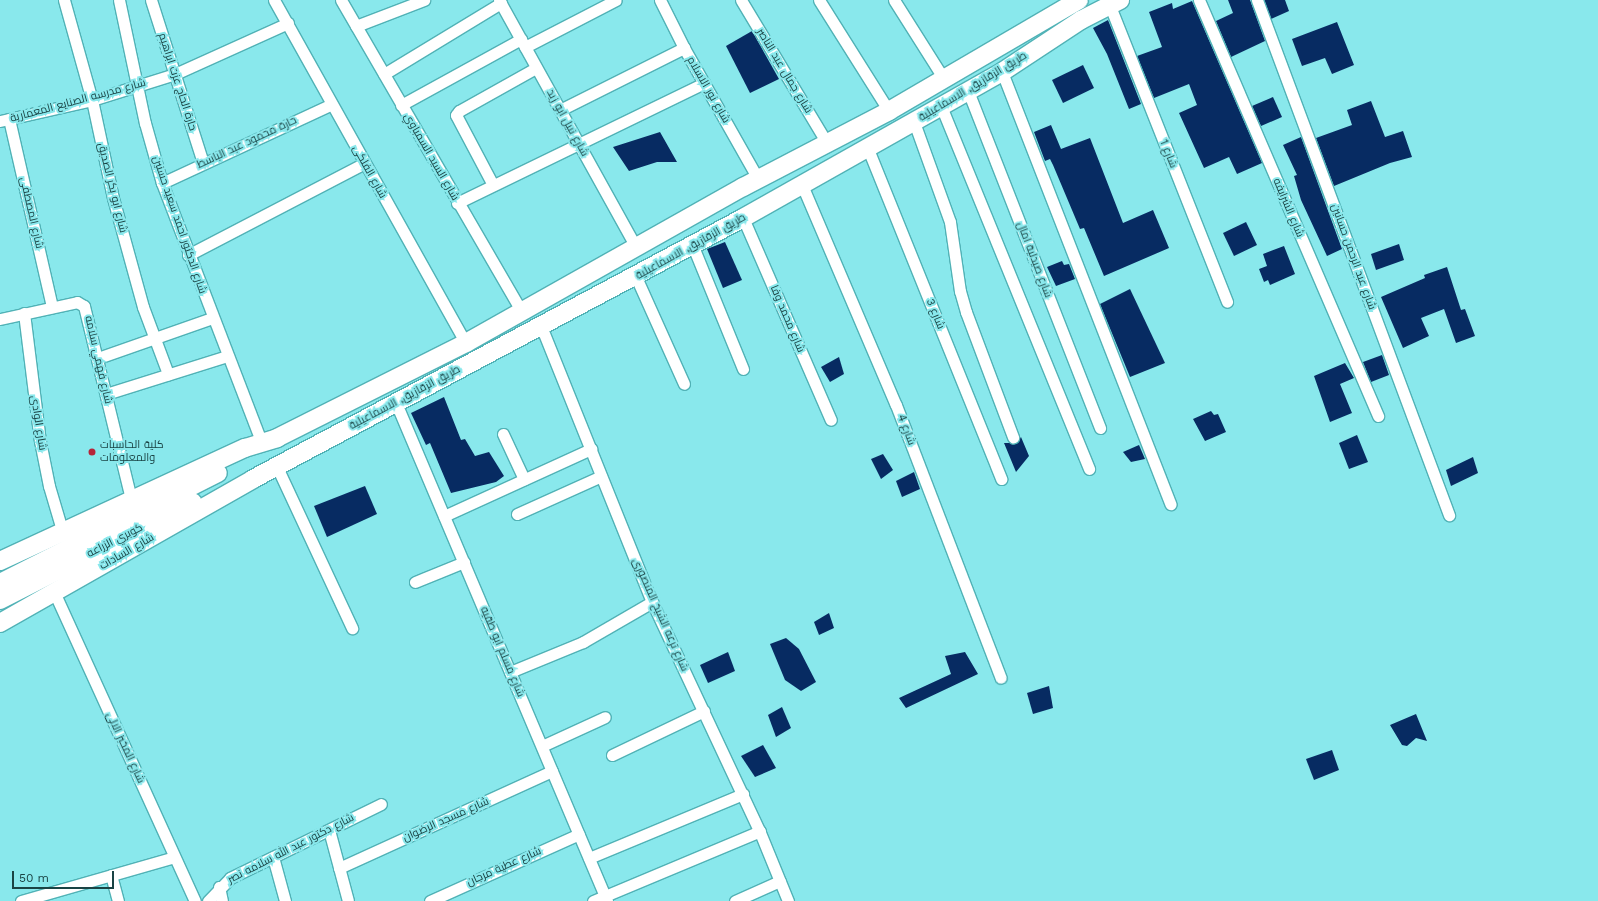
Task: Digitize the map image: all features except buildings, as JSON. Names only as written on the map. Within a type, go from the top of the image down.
[{"type":"highway","name":"طريق الزقازيق, الاسماعيلية","points":[[244,448],[277,438],[466,343],[762,176],[889,111],[1079,0]]},
{"type":"highway","name":"طريق الزقازيق, الاسماعيلية","points":[[253,480],[636,277],[692,244],[744,218],[1002,72],[1081,20],[1115,3]]},
{"type":"highway","points":[[819,146],[821,174]]},
{"type":"highway","points":[[762,176],[778,198]]},
{"type":"highway","points":[[0,560],[62,530],[244,448]]},
{"type":"highway","name":"كوبري الزراعه","points":[[0,583],[225,468],[244,448]]},
{"type":"highway","name":"كوبري الزراعه","points":[[0,600],[232,481],[253,480]]},
{"type":"highway","name":"شارع السادات","points":[[0,623],[55,594],[253,480]]},
{"type":"street","name":"شارع ابو بكر الصديق","points":[[64,0],[92,100],[113,198],[154,338],[168,374]]},
{"type":"street","name":"شارع الدكتور احمد سعيد حسنين","points":[[119,0],[138,86],[162,182],[212,318],[262,443]]},
{"type":"street","name":"حارة الحاج عزت ابراهيم","points":[[151,0],[203,163]]},
{"type":"street","name":"شارع الفلكى","points":[[274,0],[466,343]]},
{"type":"street","name":"شارع السيد السمباوي","points":[[341,0],[457,203],[522,312]]},
{"type":"street","points":[[356,26],[424,0]]},
{"type":"street","points":[[401,105],[523,43],[616,0]]},
{"type":"street","name":"شارع نور الاسلام","points":[[660,0],[684,48],[704,83],[762,176]]},
{"type":"street","name":"شارع جمال عبد الناصر","points":[[741,0],[819,146]]},
{"type":"street","points":[[818,0],[889,111]]},
{"type":"street","points":[[894,0],[944,79]]},
{"type":"street","name":"شارع الشرايفه","points":[[1199,0],[1378,416]]},
{"type":"street","name":"شارع عبد الرحمن حسانين","points":[[1257,0],[1449,515]]},
{"type":"street","points":[[384,74],[500,1]]},
{"type":"street","name":"شارع نبيل ابو زيد","points":[[500,1],[636,247]]},
{"type":"street","name":"شارع 1","points":[[1115,3],[1227,302]]},
{"type":"street","name":"شارع مدرسه الصنايع المعمارية","points":[[5,120],[92,100],[175,74],[288,24]]},
{"type":"street","points":[[560,110],[684,48]]},
{"type":"street","points":[[493,185],[456,115],[459,110],[536,68]]},
{"type":"street","points":[[1002,72],[1170,504]]},
{"type":"street","points":[[457,203],[704,83]]},
{"type":"street","name":"شارع صيدلية امال","points":[[968,91],[1100,428]]},
{"type":"street","name":"حارة محمود عبد الباسط","points":[[162,182],[332,104]]},
{"type":"street","points":[[941,106],[1089,469]]},
{"type":"street","name":"شارع المصطفى","points":[[5,120],[52,307]]},
{"type":"street","points":[[914,122],[950,222],[960,291],[966,312],[1013,437]]},
{"type":"street","name":"شارع 3","points":[[868,149],[1000,479]]},
{"type":"street","points":[[188,255],[365,163]]},
{"type":"street","name":"شارع 4","points":[[802,185],[896,405],[1001,678]]},
{"type":"street","name":"شارع محمد وفا","points":[[744,218],[831,420]]},
{"type":"street","points":[[692,244],[743,369]]},
{"type":"street","points":[[636,277],[684,384]]},
{"type":"street","name":"شارع فهمي سلامه","points":[[0,318],[77,302],[84,306],[98,358],[131,499]]},
{"type":"street","name":"شارع الوادى","points":[[24,313],[40,441],[49,486],[62,530]]},
{"type":"street","points":[[98,358],[212,318]]},
{"type":"street","name":"شارع ترعه الشيخ المنصورى","points":[[541,326],[652,602],[760,831],[788,901]]},
{"type":"street","points":[[106,394],[227,356]]},
{"type":"street","name":"شارع مسلم ابو طقيه","points":[[396,403],[606,898]]},
{"type":"street","points":[[503,434],[524,479]]},
{"type":"street","points":[[444,516],[591,449]]},
{"type":"street","points":[[277,467],[352,628]]},
{"type":"street","points":[[518,514],[601,476]]},
{"type":"street","points":[[415,582],[464,562]]},
{"type":"street","name":"شارع المخبز الالى","points":[[55,594],[195,901]]},
{"type":"street","points":[[510,672],[583,642],[652,602]]},
{"type":"street","points":[[612,755],[704,711]]},
{"type":"street","points":[[542,746],[605,717]]},
{"type":"street","name":"شارع مسجد الرضوان","points":[[339,868],[552,771]]},
{"type":"street","points":[[589,858],[743,794]]},
{"type":"street","name":"شارع دكتور عبد الله سلامه نصر","points":[[208,901],[219,887],[230,878],[381,804]]},
{"type":"street","points":[[329,830],[348,901]]},
{"type":"street","points":[[593,901],[606,898],[760,831]]},
{"type":"street","name":"شارع عطية مرجان","points":[[430,901],[579,834]]},
{"type":"street","points":[[21,901],[174,857]]},
{"type":"street","points":[[273,857],[285,901]]},
{"type":"street","points":[[111,875],[118,901]]},
{"type":"street","points":[[735,901],[780,881]]},
{"type":"street","points":[[219,887],[222,901]]},
{"type":"place","name":"كلية الحاسبات والمعلومات","points":[[92,452]]}]
